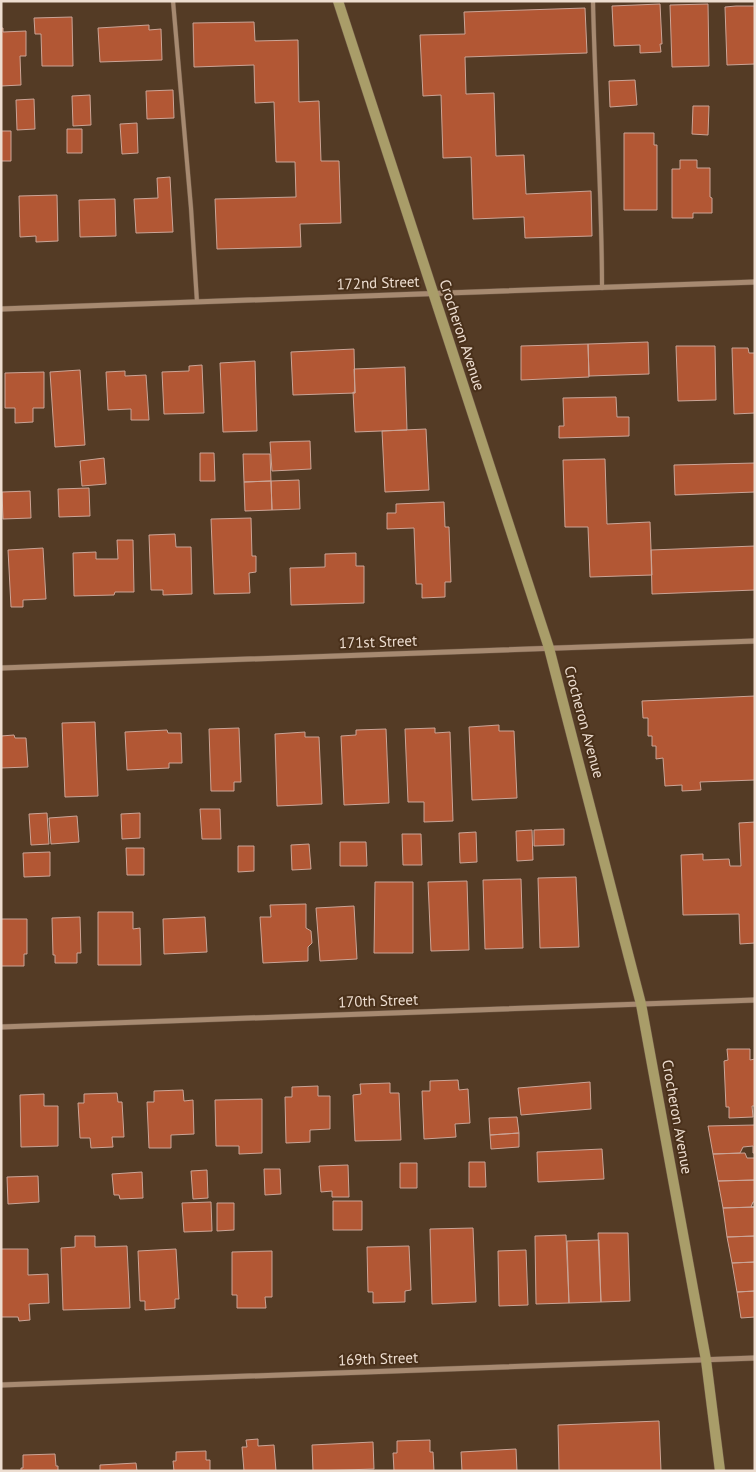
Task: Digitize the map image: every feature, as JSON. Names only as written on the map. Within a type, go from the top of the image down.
[{"type":"street","name":"Crocheron Avenue","points":[[338,1],[549,648],[640,1004],[706,1360],[720,1471]]},
{"type":"street","name":"172nd Street","points":[[1,309],[755,282]]},
{"type":"street","name":"171st Street","points":[[1,668],[755,640]]},
{"type":"street","name":"170th Street","points":[[1,1027],[755,1000]]},
{"type":"street","name":"169th Street","points":[[1,1385],[755,1358]]},
{"type":"lane","points":[[173,1],[197,302]]},
{"type":"lane","points":[[593,1],[602,231],[602,288]]},
{"type":"building","points":[[660,4],[661,52],[640,53],[640,45],[614,46],[612,6]]},
{"type":"building","points":[[708,4],[709,66],[672,67],[670,5]]},
{"type":"building","points":[[755,6],[755,64],[727,65],[725,7]]},
{"type":"building","points":[[585,8],[587,53],[465,57],[466,94],[494,93],[496,156],[524,155],[526,194],[591,191],[592,236],[525,238],[524,217],[473,219],[471,157],[443,158],[441,95],[423,96],[420,35],[465,34],[464,12]]},
{"type":"building","points":[[72,17],[73,66],[42,66],[41,34],[35,34],[34,18]]},
{"type":"building","points":[[254,22],[255,41],[298,40],[299,102],[319,101],[321,161],[339,161],[341,223],[300,224],[301,247],[217,249],[215,199],[296,197],[295,162],[276,162],[274,102],[255,103],[254,65],[194,67],[193,23]]},
{"type":"building","points":[[149,25],[149,30],[161,29],[162,60],[100,62],[98,28]]},
{"type":"building","points":[[1,28],[3,28],[3,32],[26,31],[26,56],[20,56],[21,85],[1,86]]},
{"type":"building","points":[[635,80],[637,105],[610,107],[609,81]]},
{"type":"building","points":[[173,90],[174,118],[147,119],[146,91]]},
{"type":"building","points":[[90,95],[91,125],[73,126],[72,96]]},
{"type":"building","points":[[34,99],[35,129],[17,130],[16,100]]},
{"type":"building","points":[[693,106],[709,106],[708,135],[692,134]]},
{"type":"building","points":[[137,123],[138,153],[122,154],[120,124]]},
{"type":"building","points":[[67,129],[82,129],[82,153],[67,153]]},
{"type":"building","points":[[1,131],[11,131],[11,161],[1,161]]},
{"type":"building","points":[[624,133],[654,133],[654,145],[657,145],[657,210],[624,210]]},
{"type":"building","points":[[680,160],[697,160],[697,168],[710,168],[712,213],[693,213],[693,218],[672,218],[672,169],[680,169]]},
{"type":"building","points":[[170,177],[173,232],[136,233],[134,199],[158,198],[157,178]]},
{"type":"building","points":[[57,195],[58,241],[36,242],[36,236],[20,237],[19,196]]},
{"type":"building","points":[[115,199],[116,236],[80,237],[79,200]]},
{"type":"building","points":[[648,342],[649,374],[589,376],[588,344]]},
{"type":"building","points":[[588,344],[589,377],[521,380],[521,346]]},
{"type":"building","points":[[676,346],[715,346],[716,400],[678,401]]},
{"type":"building","points":[[732,348],[748,348],[749,353],[755,353],[755,413],[734,414]]},
{"type":"building","points":[[354,349],[355,393],[293,395],[291,352]]},
{"type":"building","points":[[255,361],[257,431],[223,432],[220,363]]},
{"type":"building","points":[[202,365],[204,413],[164,414],[162,372],[189,371],[189,366]]},
{"type":"building","points":[[405,367],[407,430],[355,432],[354,369]]},
{"type":"building","points":[[80,370],[85,445],[55,447],[50,372]]},
{"type":"building","points":[[125,371],[125,376],[146,375],[149,420],[131,420],[131,409],[108,410],[106,372]]},
{"type":"building","points":[[44,372],[44,408],[33,408],[33,422],[15,423],[15,408],[5,408],[5,373]]},
{"type":"building","points":[[616,397],[617,417],[629,417],[629,436],[559,438],[559,426],[564,426],[563,398]]},
{"type":"building","points":[[426,429],[429,490],[385,492],[382,431]]},
{"type":"building","points":[[310,441],[311,469],[272,471],[270,442]]},
{"type":"building","points":[[200,453],[214,453],[215,481],[200,481]]},
{"type":"building","points":[[243,454],[270,454],[271,481],[244,482]]},
{"type":"building","points":[[104,458],[106,484],[82,486],[80,461]]},
{"type":"building","points":[[605,459],[607,524],[650,522],[652,575],[590,577],[588,527],[565,527],[563,460]]},
{"type":"building","points":[[755,463],[755,492],[675,495],[674,465]]},
{"type":"building","points":[[299,480],[300,509],[272,510],[271,481]]},
{"type":"building","points":[[271,481],[272,510],[245,511],[244,482]]},
{"type":"building","points":[[89,488],[90,516],[59,517],[58,489]]},
{"type":"building","points":[[30,491],[31,518],[3,519],[2,492]]},
{"type":"building","points":[[444,502],[445,527],[449,527],[451,582],[445,582],[445,597],[422,598],[422,584],[416,584],[414,528],[387,529],[387,513],[396,513],[396,504]]},
{"type":"building","points":[[251,518],[252,556],[256,556],[256,572],[249,573],[250,593],[214,594],[211,519]]},
{"type":"building","points":[[175,534],[176,547],[191,547],[192,594],[163,595],[163,590],[151,590],[149,535]]},
{"type":"building","points":[[117,540],[133,540],[134,592],[115,592],[114,595],[74,596],[73,553],[96,552],[96,559],[118,559]]},
{"type":"building","points":[[755,546],[755,590],[652,594],[651,550]]},
{"type":"building","points":[[43,548],[46,599],[23,600],[23,607],[11,607],[8,550]]},
{"type":"building","points":[[356,553],[356,566],[364,566],[364,603],[291,605],[290,568],[325,567],[325,554]]},
{"type":"building","points":[[755,696],[755,780],[700,782],[701,790],[682,791],[682,785],[665,786],[663,758],[656,759],[656,746],[652,746],[652,736],[648,736],[648,718],[643,718],[642,701]]},
{"type":"building","points":[[95,722],[98,796],[65,797],[62,723]]},
{"type":"building","points":[[499,725],[499,731],[514,731],[517,798],[472,800],[469,727]]},
{"type":"building","points":[[239,728],[241,782],[234,782],[234,791],[211,791],[209,729]]},
{"type":"building","points":[[435,728],[435,733],[450,732],[453,821],[424,822],[424,802],[408,802],[405,729]]},
{"type":"building","points":[[386,729],[389,803],[344,805],[341,736],[356,735],[356,730]]},
{"type":"building","points":[[167,730],[168,733],[181,733],[182,763],[169,763],[169,768],[127,770],[125,732]]},
{"type":"building","points":[[305,732],[305,737],[319,737],[322,804],[277,806],[275,734]]},
{"type":"building","points":[[14,735],[15,738],[26,738],[28,767],[1,768],[1,736]]},
{"type":"building","points":[[200,809],[220,809],[221,839],[202,839]]},
{"type":"building","points":[[47,813],[49,844],[31,845],[29,814]]},
{"type":"building","points":[[140,813],[140,838],[122,839],[121,814]]},
{"type":"building","points":[[77,816],[79,842],[51,844],[49,818]]},
{"type":"building","points":[[755,822],[755,943],[740,944],[739,914],[683,915],[681,855],[703,854],[703,860],[729,859],[730,866],[741,866],[739,823]]},
{"type":"building","points":[[564,829],[564,845],[534,846],[534,830]]},
{"type":"building","points":[[532,830],[533,860],[517,861],[516,831]]},
{"type":"building","points":[[476,832],[477,862],[460,863],[459,833]]},
{"type":"building","points":[[402,834],[421,834],[422,865],[403,865]]},
{"type":"building","points":[[340,842],[366,842],[367,866],[340,866]]},
{"type":"building","points":[[309,844],[311,869],[292,870],[291,845]]},
{"type":"building","points":[[238,846],[254,846],[254,871],[238,872]]},
{"type":"building","points":[[126,848],[144,848],[144,875],[127,875]]},
{"type":"building","points":[[50,852],[50,876],[24,877],[23,853]]},
{"type":"building","points":[[576,877],[579,947],[540,948],[538,878]]},
{"type":"building","points":[[521,879],[523,948],[485,949],[483,880]]},
{"type":"building","points":[[467,881],[469,950],[431,951],[428,882]]},
{"type":"building","points":[[375,882],[413,882],[413,953],[374,953]]},
{"type":"building","points":[[306,904],[306,928],[311,931],[312,943],[308,947],[308,961],[263,963],[260,917],[271,917],[270,905]]},
{"type":"building","points":[[354,906],[357,959],[320,961],[316,908]]},
{"type":"building","points":[[98,912],[133,912],[133,929],[140,928],[141,965],[98,965]]},
{"type":"building","points":[[80,917],[81,953],[77,953],[77,963],[55,963],[52,918]]},
{"type":"building","points":[[205,917],[207,952],[164,954],[163,919]]},
{"type":"building","points":[[1,919],[27,919],[27,954],[24,954],[24,966],[1,966]]},
{"type":"building","points":[[727,1049],[750,1049],[750,1060],[755,1059],[755,1106],[752,1106],[753,1117],[729,1118],[729,1107],[726,1107],[724,1061],[728,1060]]},
{"type":"building","points":[[458,1080],[459,1090],[468,1089],[470,1123],[455,1124],[456,1137],[424,1139],[422,1091],[430,1091],[430,1081]]},
{"type":"building","points":[[590,1082],[591,1109],[521,1115],[518,1088]]},
{"type":"building","points":[[390,1083],[390,1093],[399,1093],[401,1140],[355,1141],[353,1095],[361,1094],[360,1084]]},
{"type":"building","points":[[318,1086],[318,1096],[330,1096],[330,1129],[310,1130],[310,1142],[286,1143],[285,1097],[292,1097],[292,1087]]},
{"type":"building","points":[[183,1090],[184,1101],[193,1100],[194,1134],[171,1135],[171,1148],[149,1148],[147,1102],[154,1102],[154,1091]]},
{"type":"building","points":[[117,1093],[118,1102],[122,1102],[124,1137],[112,1137],[113,1147],[91,1148],[90,1138],[80,1138],[78,1103],[84,1103],[84,1094]]},
{"type":"building","points":[[44,1094],[44,1106],[58,1106],[58,1146],[21,1147],[20,1095]]},
{"type":"building","points":[[262,1099],[262,1153],[239,1154],[239,1146],[216,1146],[215,1100]]},
{"type":"building","points":[[517,1117],[519,1133],[490,1135],[489,1118]]},
{"type":"building","points":[[755,1125],[755,1153],[753,1153],[753,1146],[743,1147],[740,1153],[713,1154],[708,1126]]},
{"type":"building","points":[[519,1133],[519,1147],[491,1149],[490,1135]]},
{"type":"building","points":[[602,1149],[604,1179],[538,1182],[537,1152]]},
{"type":"building","points":[[745,1153],[747,1158],[755,1158],[755,1180],[718,1181],[713,1154]]},
{"type":"building","points":[[469,1162],[485,1162],[486,1187],[469,1187]]},
{"type":"building","points":[[400,1163],[417,1163],[417,1188],[400,1188]]},
{"type":"building","points":[[348,1165],[349,1197],[332,1197],[332,1191],[321,1192],[319,1166]]},
{"type":"building","points":[[264,1169],[280,1169],[281,1194],[265,1195]]},
{"type":"building","points":[[207,1170],[208,1198],[193,1199],[191,1171]]},
{"type":"building","points":[[142,1172],[143,1198],[120,1199],[119,1195],[114,1195],[112,1174]]},
{"type":"building","points":[[38,1176],[39,1202],[8,1204],[7,1177]]},
{"type":"building","points":[[755,1180],[755,1202],[753,1202],[751,1207],[755,1207],[723,1208],[718,1181]]},
{"type":"building","points":[[333,1201],[362,1201],[362,1230],[333,1230]]},
{"type":"building","points":[[211,1202],[212,1231],[184,1232],[182,1203]]},
{"type":"building","points":[[217,1203],[234,1203],[234,1230],[217,1231]]},
{"type":"building","points":[[755,1207],[755,1236],[727,1237],[723,1208]]},
{"type":"building","points":[[473,1228],[476,1302],[432,1304],[430,1229]]},
{"type":"building","points":[[598,1233],[628,1233],[630,1301],[601,1302]]},
{"type":"building","points":[[566,1235],[569,1303],[536,1304],[535,1236]]},
{"type":"building","points":[[75,1236],[95,1236],[95,1247],[127,1246],[130,1308],[63,1310],[61,1248],[75,1247]]},
{"type":"building","points":[[755,1236],[755,1262],[732,1263],[727,1237]]},
{"type":"building","points":[[599,1240],[601,1302],[569,1303],[567,1241]]},
{"type":"building","points":[[409,1246],[411,1290],[405,1291],[405,1302],[373,1303],[373,1292],[368,1292],[367,1247]]},
{"type":"building","points":[[1,1249],[28,1249],[28,1275],[48,1274],[49,1303],[29,1304],[30,1320],[19,1321],[18,1317],[1,1317]]},
{"type":"building","points":[[176,1249],[179,1299],[175,1299],[175,1308],[145,1310],[145,1301],[140,1301],[138,1251]]},
{"type":"building","points":[[526,1250],[528,1305],[499,1306],[498,1251]]},
{"type":"building","points":[[272,1251],[272,1297],[265,1297],[266,1308],[237,1308],[237,1295],[232,1295],[232,1252]]},
{"type":"building","points":[[755,1262],[755,1291],[737,1292],[732,1263]]},
{"type":"building","points":[[755,1291],[755,1317],[741,1318],[737,1292]]},
{"type":"building","points":[[659,1421],[661,1471],[559,1471],[558,1425]]},
{"type":"building","points":[[258,1439],[258,1446],[274,1445],[276,1471],[244,1471],[242,1447],[247,1447],[246,1440]]},
{"type":"building","points":[[430,1440],[430,1452],[433,1452],[434,1471],[394,1471],[393,1453],[397,1453],[397,1441]]},
{"type":"building","points":[[373,1442],[374,1469],[313,1471],[312,1445]]},
{"type":"building","points":[[516,1449],[517,1471],[462,1471],[461,1452]]},
{"type":"building","points":[[206,1451],[206,1460],[210,1460],[210,1471],[174,1471],[173,1461],[176,1461],[176,1452]]},
{"type":"building","points":[[55,1454],[58,1471],[21,1471],[21,1468],[23,1468],[23,1455]]},
{"type":"building","points":[[136,1463],[137,1471],[100,1471],[100,1465]]}]
